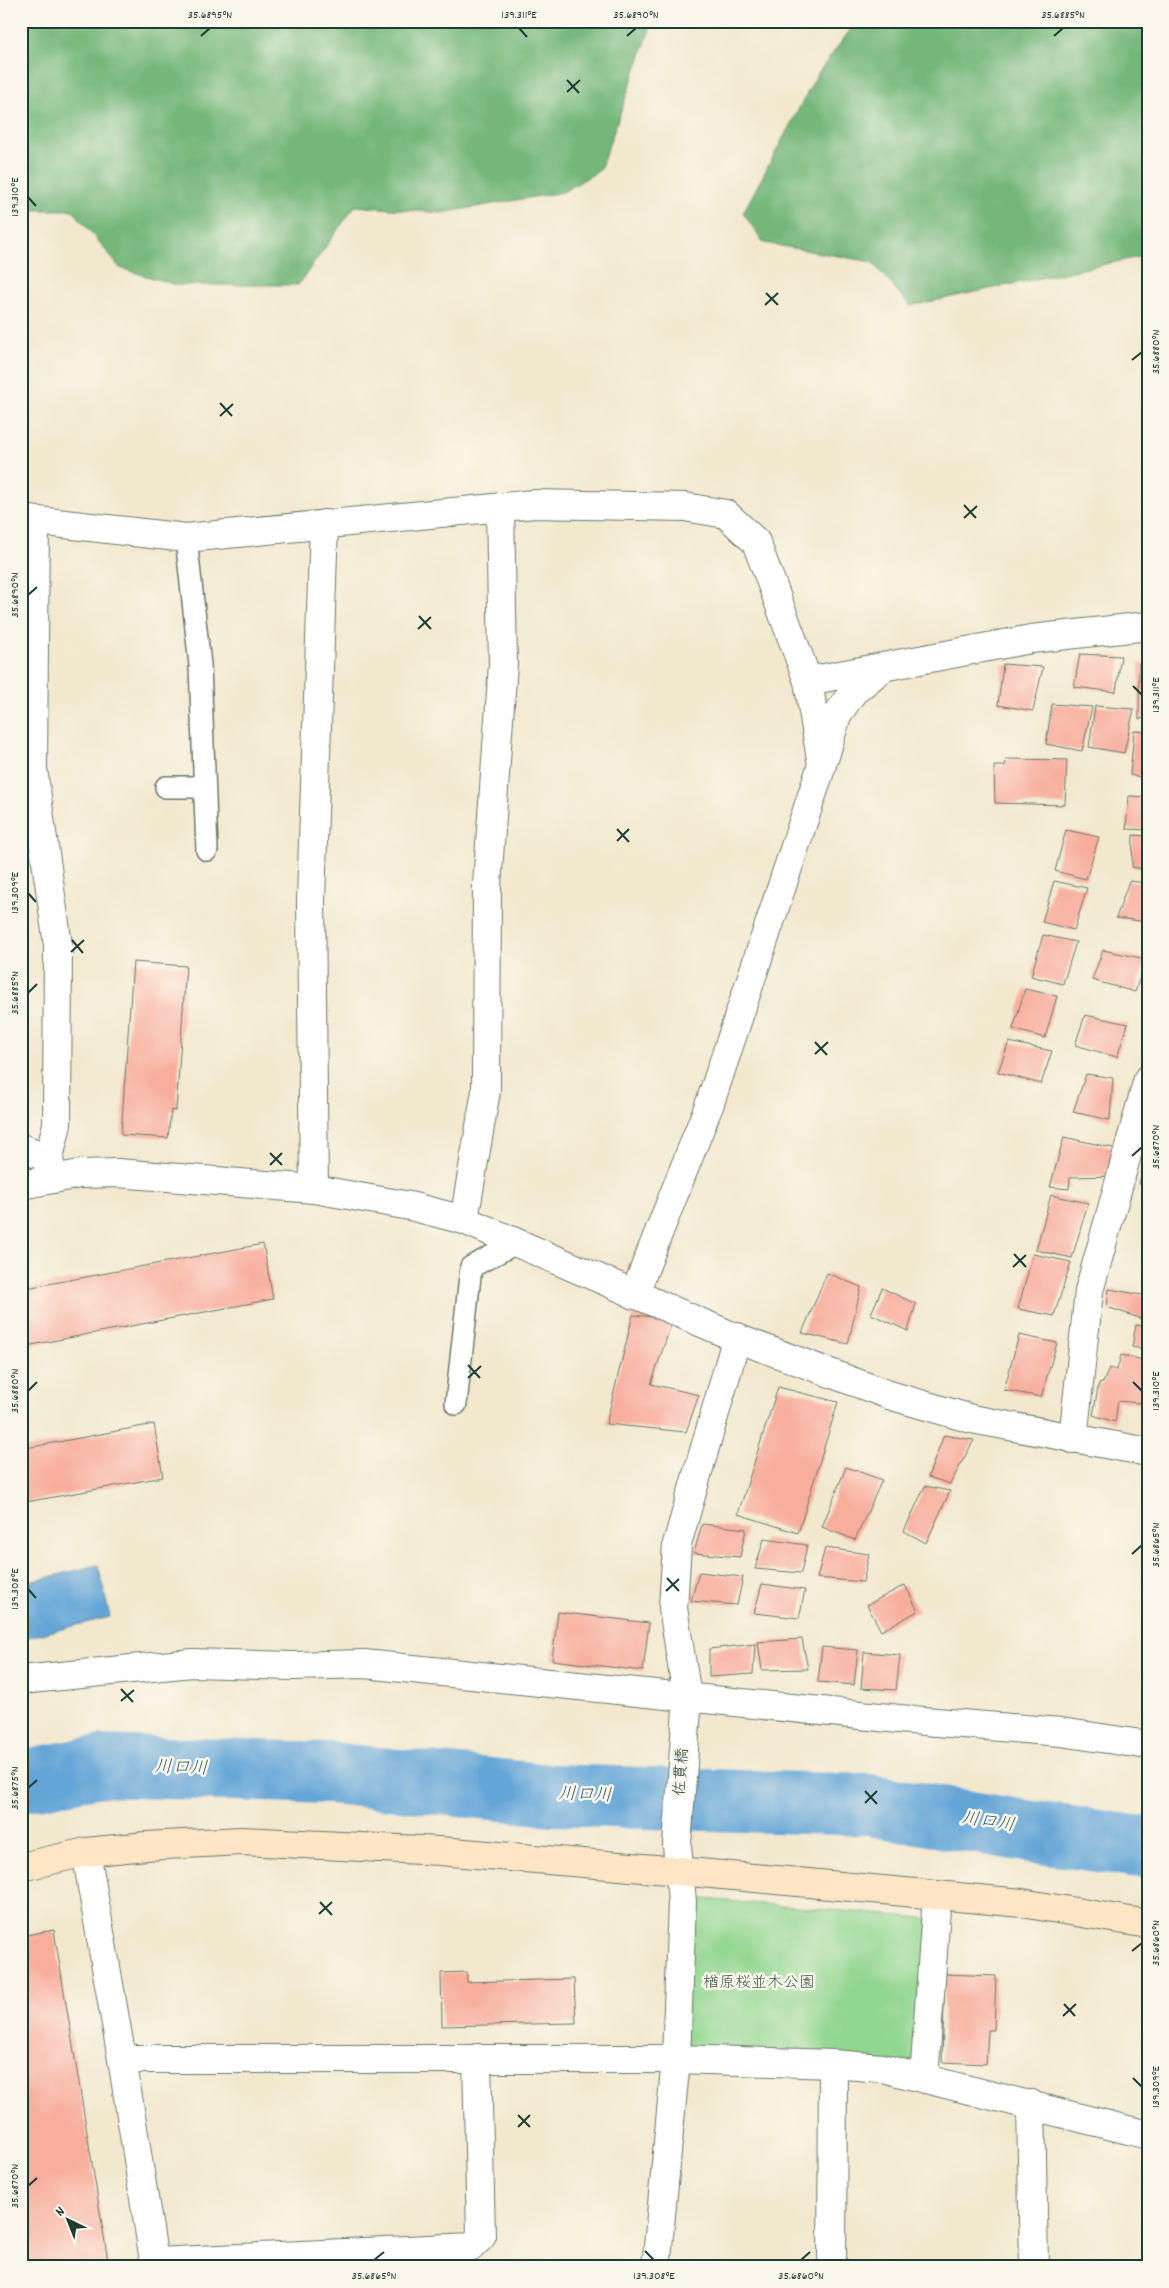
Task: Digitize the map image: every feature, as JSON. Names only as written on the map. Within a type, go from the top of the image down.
[{"type":"street","points":[[51,1169],[57,1124],[58,945],[33,769],[28,520],[186,538],[534,504],[685,508],[726,514],[756,542],[808,681],[822,765]]},
{"type":"street","points":[[464,1220],[486,1090],[487,885],[503,664],[500,507]]},
{"type":"street","points":[[314,1189],[311,900],[324,524]]},
{"type":"street","points":[[808,681],[1031,639],[1148,626]]},
{"type":"street","points":[[634,1295],[710,1103],[837,715],[853,692],[882,668]]},
{"type":"street","points":[[1073,1439],[1088,1291],[1148,1079]]},
{"type":"street","points":[[21,1148],[51,1169],[80,1174],[118,1174],[314,1189],[410,1206],[464,1220],[634,1295],[889,1395],[972,1419],[1148,1452]]},
{"type":"street","points":[[21,1185],[51,1169]]},
{"type":"street","name":"佐貫橋","points":[[656,2267],[676,2059],[682,1902],[678,1835],[687,1703],[673,1608],[677,1544],[737,1337]]},
{"type":"street","points":[[21,1680],[192,1663],[292,1666],[364,1664],[687,1703],[1052,1731],[1148,1744]]},
{"type":"street","points":[[21,1867],[86,1852],[146,1846],[241,1841],[440,1851],[1030,1904],[1148,1924]]},
{"type":"street","points":[[86,1852],[155,2264],[472,2247],[481,2237],[477,2058]]},
{"type":"street","points":[[924,2079],[937,1896]]},
{"type":"street","points":[[122,2059],[676,2059],[833,2064],[882,2068],[1148,2135]]},
{"type":"street","points":[[832,2267],[833,2064]]},
{"type":"street","points":[[1031,2104],[1034,2267]]},
{"type":"lane","points":[[186,538],[200,665],[207,850]]},
{"type":"lane","points":[[166,787],[204,787]]},
{"type":"lane","points":[[456,1404],[471,1267],[516,1243]]},
{"type":"green space","points":[[21,21],[653,21],[600,170],[563,192],[441,213],[355,206],[298,285],[176,285],[120,268],[73,210],[21,210]]},
{"type":"green space","points":[[857,21],[1148,21],[1148,255],[910,306],[872,262],[764,243],[743,213],[818,73]]},
{"type":"green space","name":"楢原桜並木公園","points":[[704,1899],[934,1919],[924,2079],[676,2059],[695,1902]]},
{"type":"water","points":[[98,1565],[110,1617],[21,1639],[21,1584]]},
{"type":"building","points":[[1080,654],[1121,656],[1116,692],[1074,687]]},
{"type":"building","points":[[1139,663],[1148,665],[1148,718],[1139,719]]},
{"type":"building","points":[[1003,664],[1043,667],[1033,711],[998,705]]},
{"type":"building","points":[[1052,704],[1092,707],[1082,751],[1046,744]]},
{"type":"building","points":[[1095,706],[1134,709],[1124,753],[1089,747]]},
{"type":"building","points":[[1134,731],[1148,732],[1148,779],[1130,775]]},
{"type":"building","points":[[1006,759],[1067,760],[1065,805],[995,803],[994,766],[1005,766]]},
{"type":"building","points":[[1129,796],[1148,797],[1148,830],[1126,829]]},
{"type":"building","points":[[1066,830],[1099,837],[1086,879],[1055,871]]},
{"type":"building","points":[[1133,835],[1148,836],[1148,870],[1132,867]]},
{"type":"building","points":[[1054,881],[1087,888],[1074,930],[1042,922]]},
{"type":"building","points":[[1129,881],[1148,883],[1148,922],[1116,918]]},
{"type":"building","points":[[1043,935],[1076,942],[1063,984],[1031,976]]},
{"type":"building","points":[[1103,950],[1146,959],[1135,992],[1092,980]]},
{"type":"building","points":[[133,962],[186,966],[176,1111],[171,1110],[168,1138],[121,1135]]},
{"type":"building","points":[[1025,989],[1057,996],[1045,1038],[1013,1029]]},
{"type":"building","points":[[1085,1015],[1128,1024],[1117,1057],[1075,1045]]},
{"type":"building","points":[[1009,1042],[1052,1051],[1041,1084],[998,1072]]},
{"type":"building","points":[[1086,1074],[1113,1078],[1110,1120],[1073,1112]]},
{"type":"building","points":[[1064,1137],[1122,1150],[1114,1176],[1070,1177],[1069,1189],[1050,1187]]},
{"type":"building","points":[[1148,1153],[1148,1186],[1139,1184]]},
{"type":"building","points":[[1051,1195],[1088,1203],[1072,1258],[1036,1250]]},
{"type":"building","points":[[263,1244],[273,1299],[21,1347],[21,1289]]},
{"type":"building","points":[[1033,1254],[1071,1262],[1054,1316],[1018,1309]]},
{"type":"building","points":[[827,1273],[861,1287],[848,1344],[802,1333]]},
{"type":"building","points":[[882,1288],[916,1304],[908,1331],[871,1314]]},
{"type":"building","points":[[1109,1289],[1148,1296],[1148,1350],[1132,1347],[1136,1325],[1143,1326],[1145,1320],[1107,1307]]},
{"type":"building","points":[[633,1315],[673,1319],[651,1384],[699,1395],[686,1432],[606,1424]]},
{"type":"building","points":[[1019,1335],[1057,1343],[1041,1397],[1004,1390]]},
{"type":"building","points":[[1121,1355],[1148,1361],[1148,1400],[1141,1400],[1139,1403],[1118,1401],[1115,1422],[1093,1415],[1099,1383],[1103,1383],[1109,1368],[1117,1370]]},
{"type":"building","points":[[778,1387],[838,1402],[798,1533],[738,1514]]},
{"type":"building","points":[[154,1424],[163,1477],[21,1503],[21,1449]]},
{"type":"building","points":[[944,1435],[974,1440],[950,1484],[928,1477]]},
{"type":"building","points":[[846,1467],[882,1480],[855,1540],[822,1527]]},
{"type":"building","points":[[925,1486],[950,1491],[926,1543],[904,1531]]},
{"type":"building","points":[[702,1524],[746,1529],[740,1557],[694,1553]]},
{"type":"building","points":[[764,1539],[807,1545],[801,1573],[755,1569]]},
{"type":"building","points":[[825,1548],[869,1554],[863,1582],[817,1578]]},
{"type":"building","points":[[699,1572],[743,1577],[737,1605],[691,1601]]},
{"type":"building","points":[[762,1584],[805,1590],[799,1618],[754,1613]]},
{"type":"building","points":[[905,1585],[918,1611],[881,1631],[867,1605]]},
{"type":"building","points":[[558,1612],[649,1623],[643,1671],[552,1660]]},
{"type":"building","points":[[802,1639],[808,1669],[762,1670],[758,1642]]},
{"type":"building","points":[[755,1644],[753,1674],[709,1677],[709,1649]]},
{"type":"building","points":[[822,1647],[858,1650],[854,1685],[818,1682]]},
{"type":"building","points":[[864,1652],[900,1655],[896,1690],[861,1688]]},
{"type":"building","points":[[54,1930],[109,2267],[21,2267],[21,1936]]},
{"type":"building","points":[[467,1972],[467,1982],[574,1979],[576,2023],[442,2026],[441,1973]]},
{"type":"building","points":[[945,1974],[996,1976],[994,2030],[988,2030],[986,2064],[942,2062]]},
{"type":"waterway","name":"川口川","points":[[21,1781],[100,1766],[329,1773],[551,1795],[870,1805],[1019,1830],[1148,1848]]}]
